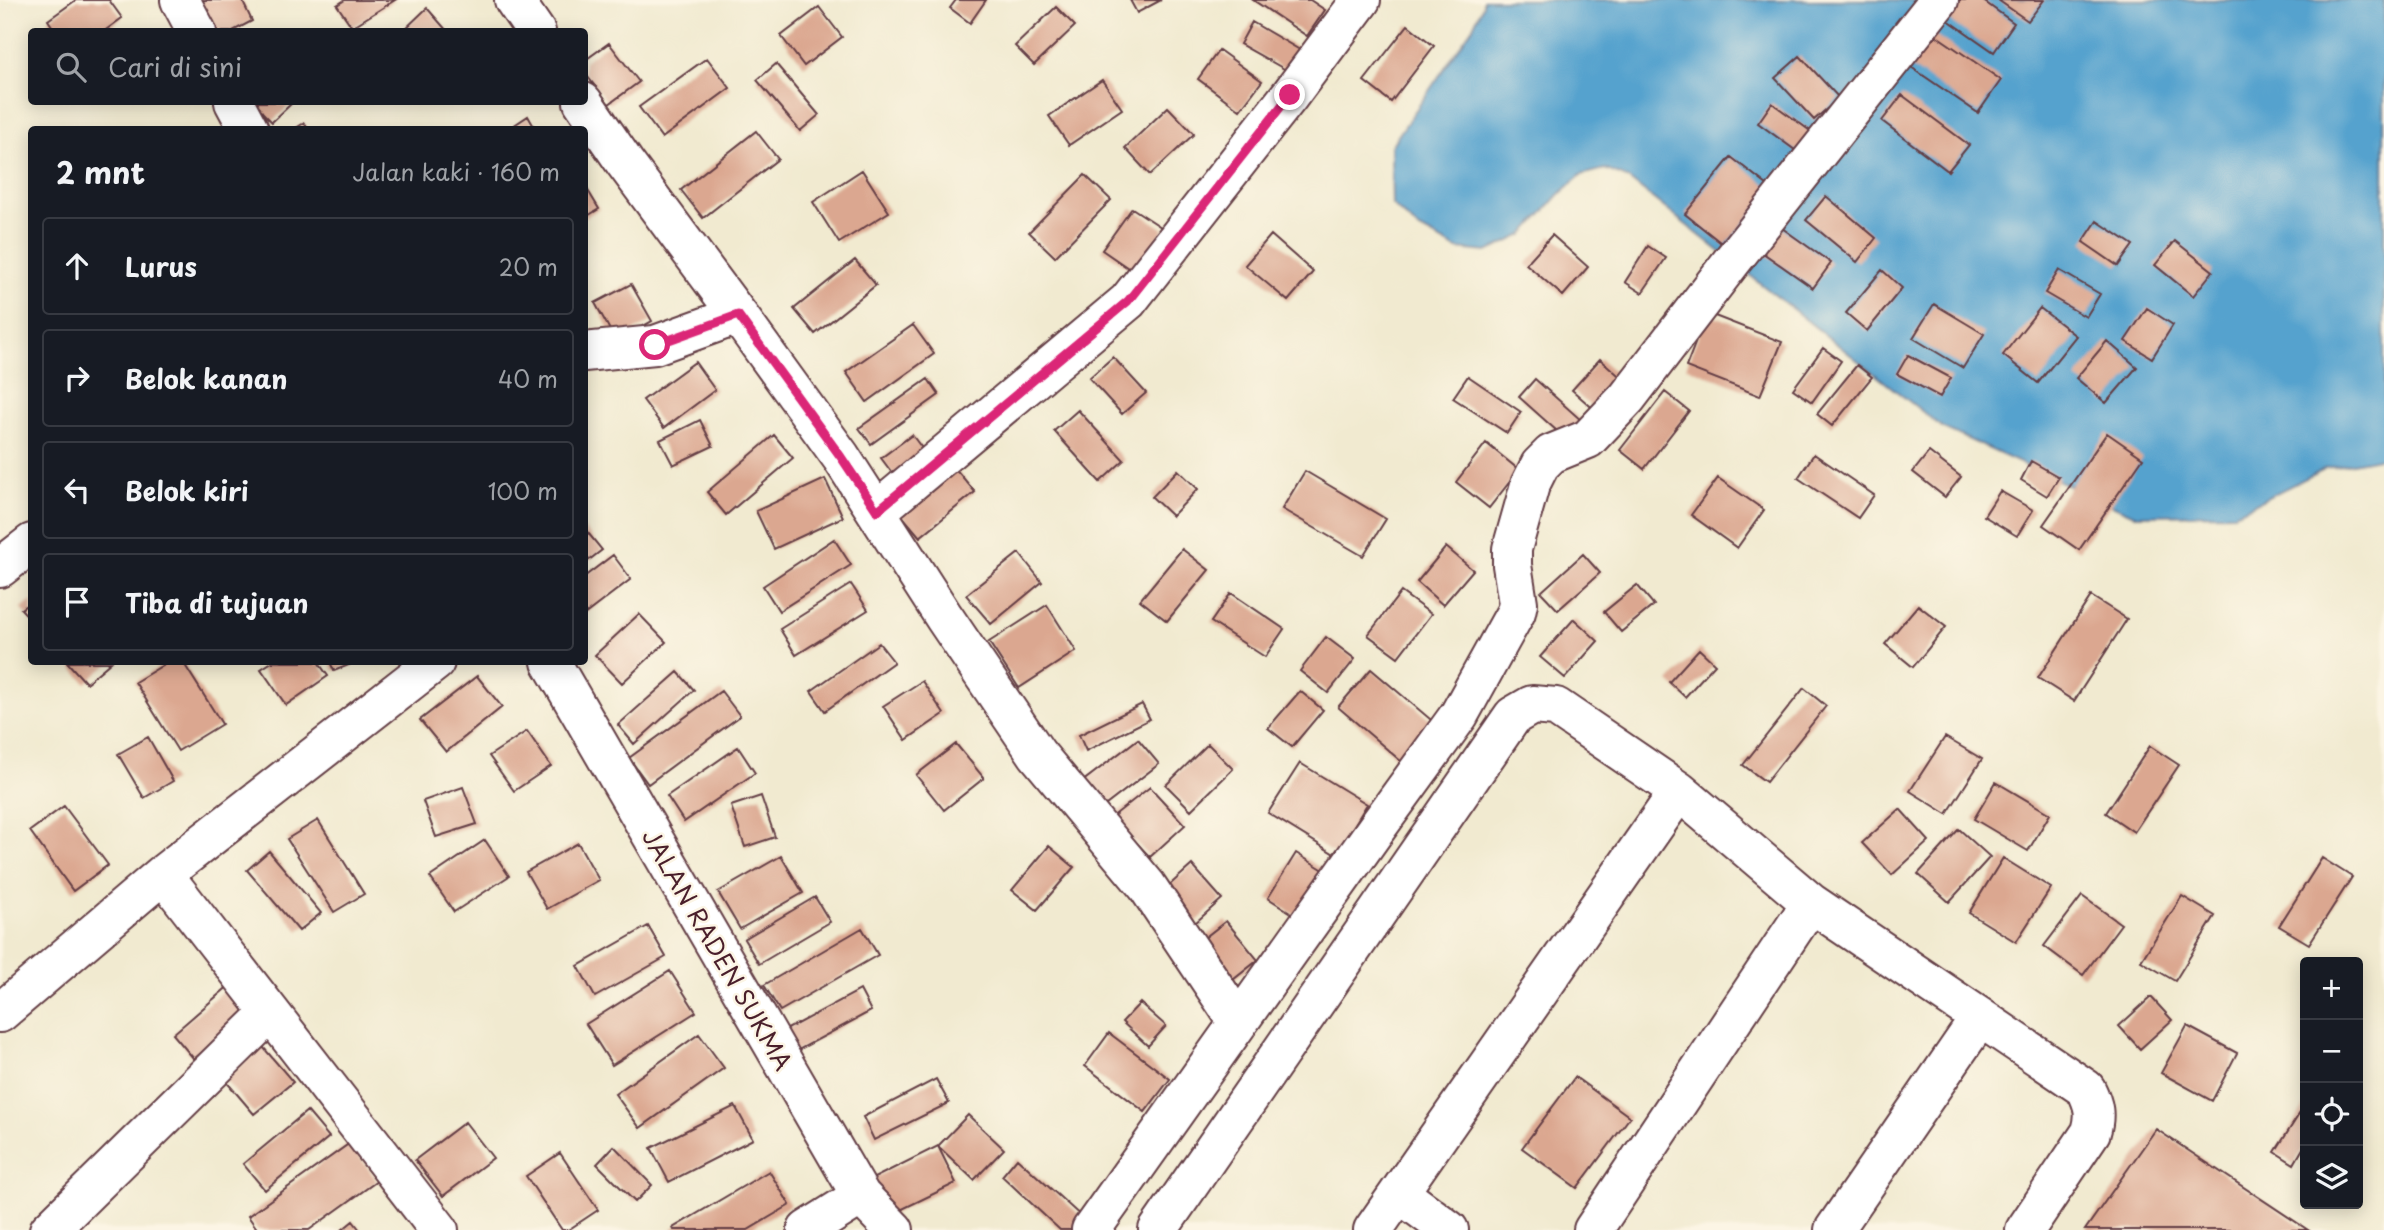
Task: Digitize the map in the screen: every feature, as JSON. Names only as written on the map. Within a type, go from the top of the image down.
[{"type":"street","points":[[180,0],[195,28]]},
{"type":"street","points":[[514,0],[533,28]]},
{"type":"street","points":[[877,511],[1128,301],[1361,0]]},
{"type":"street","points":[[1091,1230],[1459,715],[1512,622],[1518,603],[1512,549],[1530,485],[1540,465],[1551,454],[1588,439],[1627,398],[1939,0]]},
{"type":"street","points":[[236,105],[247,126]]},
{"type":"street","points":[[585,105],[841,457],[944,617],[1037,754],[1147,886],[1238,1022]]},
{"type":"street","points":[[588,352],[655,345],[738,315]]},
{"type":"street","points":[[0,568],[28,547]]},
{"type":"street","points":[[0,1013],[163,874],[431,665]]},
{"type":"street","name":"JALAN RADEN SUKMA","points":[[553,665],[861,1196],[894,1230]]},
{"type":"street","points":[[1157,1230],[1513,716],[1532,705],[1556,707],[1679,791],[1811,904],[2086,1089],[2093,1104],[2095,1118],[2091,1132],[2025,1230]]},
{"type":"street","points":[[1373,1230],[1679,791]]},
{"type":"street","points":[[163,874],[439,1230]]},
{"type":"street","points":[[1593,1230],[1811,904]]},
{"type":"street","points":[[49,1230],[270,1013]]},
{"type":"street","points":[[1834,1230],[1979,1019]]},
{"type":"street","points":[[1399,1193],[1449,1230]]},
{"type":"street","points":[[807,1230],[861,1196]]},
{"type":"water","points":[[1483,0],[2384,0],[2384,457],[2326,468],[2234,514],[2134,515],[1943,428],[1627,178],[1605,169],[1581,175],[1523,235],[1487,252],[1457,249],[1418,228],[1392,205],[1391,146],[1473,27]]},
{"type":"building","points":[[76,0],[109,0],[122,18],[108,28],[53,28],[48,20]]},
{"type":"building","points":[[201,0],[242,0],[252,21],[239,28],[203,28]]},
{"type":"building","points":[[345,0],[395,0],[352,27],[337,5]]},
{"type":"building","points":[[956,0],[986,0],[970,23],[950,8]]},
{"type":"building","points":[[1130,0],[1161,0],[1137,13]]},
{"type":"building","points":[[1253,0],[1310,0],[1325,10],[1307,36]]},
{"type":"building","points":[[1952,0],[1982,0],[2014,23],[1994,52],[1941,15]]},
{"type":"building","points":[[1998,0],[2044,0],[2028,21]]},
{"type":"building","points":[[819,7],[842,37],[804,66],[781,36]]},
{"type":"building","points":[[1056,7],[1075,26],[1034,65],[1015,46]]},
{"type":"building","points":[[427,8],[444,28],[406,28]]},
{"type":"building","points":[[1252,22],[1305,53],[1293,74],[1240,44]]},
{"type":"building","points":[[1408,25],[1434,46],[1391,102],[1364,81]]},
{"type":"building","points":[[1934,34],[2001,80],[1978,113],[1911,67]]},
{"type":"building","points":[[609,43],[639,82],[609,104],[588,77],[588,58]]},
{"type":"building","points":[[1219,50],[1262,81],[1240,110],[1198,79]]},
{"type":"building","points":[[1800,56],[1839,98],[1814,120],[1775,78]]},
{"type":"building","points":[[707,58],[730,88],[662,138],[639,107]]},
{"type":"building","points":[[776,64],[819,115],[800,131],[757,80]]},
{"type":"building","points":[[1102,80],[1122,109],[1069,145],[1049,116]]},
{"type":"building","points":[[1902,95],[1969,145],[1948,171],[1882,121]]},
{"type":"building","points":[[1772,103],[1813,133],[1799,153],[1758,123]]},
{"type":"building","points":[[255,105],[290,105],[272,122]]},
{"type":"building","points":[[1168,107],[1194,134],[1150,175],[1125,148]]},
{"type":"building","points":[[528,116],[534,126],[513,126]]},
{"type":"building","points":[[756,131],[778,159],[703,218],[681,190]]},
{"type":"building","points":[[1731,157],[1772,189],[1725,246],[1685,214]]},
{"type":"building","points":[[862,170],[889,212],[839,243],[813,202]]},
{"type":"building","points":[[1085,175],[1111,200],[1055,257],[1029,232]]},
{"type":"building","points":[[588,191],[599,209],[588,216]]},
{"type":"building","points":[[1826,196],[1876,238],[1857,262],[1806,220]]},
{"type":"building","points":[[1132,208],[1164,229],[1134,272],[1102,250]]},
{"type":"building","points":[[2097,221],[2133,245],[2118,266],[2083,242]]},
{"type":"building","points":[[1775,223],[1831,263],[1813,288],[1756,248]]},
{"type":"building","points":[[1271,235],[1313,272],[1288,301],[1245,265]]},
{"type":"building","points":[[1552,235],[1588,267],[1563,296],[1526,264]]},
{"type":"building","points":[[2175,241],[2213,271],[2193,296],[2155,265]]},
{"type":"building","points":[[1648,246],[1666,258],[1642,293],[1625,282]]},
{"type":"building","points":[[855,260],[876,285],[815,334],[794,309]]},
{"type":"building","points":[[1882,270],[1902,288],[1867,331],[1846,313]]},
{"type":"building","points":[[2059,270],[2100,294],[2086,317],[2045,293]]},
{"type":"building","points":[[631,284],[652,321],[616,341],[595,303]]},
{"type":"building","points":[[1934,304],[1984,334],[1963,368],[1913,338]]},
{"type":"building","points":[[2040,308],[2076,336],[2038,383],[2003,355]]},
{"type":"building","points":[[2147,308],[2173,325],[2152,358],[2125,341]]},
{"type":"building","points":[[1707,313],[1782,342],[1760,396],[1686,367]]},
{"type":"building","points":[[913,325],[934,354],[867,402],[846,372]]},
{"type":"building","points":[[2107,341],[2137,367],[2106,403],[2076,378]]},
{"type":"building","points":[[1823,348],[1841,361],[1812,402],[1793,389]]},
{"type":"building","points":[[1908,355],[1951,378],[1940,397],[1897,374]]},
{"type":"building","points":[[1113,357],[1146,393],[1122,414],[1089,378]]},
{"type":"building","points":[[1600,359],[1625,381],[1597,412],[1572,390]]},
{"type":"building","points":[[695,362],[715,390],[664,428],[643,400]]},
{"type":"building","points":[[1857,365],[1872,377],[1832,426],[1817,414]]},
{"type":"building","points":[[1468,376],[1521,412],[1507,433],[1453,398]]},
{"type":"building","points":[[928,379],[939,395],[871,444],[859,428]]},
{"type":"building","points":[[1535,379],[1582,421],[1566,439],[1519,397]]},
{"type":"building","points":[[1665,392],[1689,411],[1644,469],[1620,450]]},
{"type":"building","points":[[1078,410],[1124,460],[1100,482],[1054,431]]},
{"type":"building","points":[[700,420],[713,446],[673,465],[660,440]]},
{"type":"building","points":[[2107,433],[2143,458],[2079,550],[2043,525]]},
{"type":"building","points":[[774,435],[793,458],[726,515],[707,492]]},
{"type":"building","points":[[912,435],[927,455],[896,478],[881,458]]},
{"type":"building","points":[[1486,443],[1519,470],[1489,508],[1456,482]]},
{"type":"building","points":[[1929,452],[1961,477],[1945,497],[1913,472]]},
{"type":"building","points":[[1814,454],[1874,495],[1858,518],[1798,478]]},
{"type":"building","points":[[2031,461],[2059,477],[2047,496],[2021,480]]},
{"type":"building","points":[[954,467],[975,492],[920,537],[899,512]]},
{"type":"building","points":[[1178,470],[1198,489],[1172,516],[1152,497]]},
{"type":"building","points":[[1305,471],[1386,519],[1363,556],[1282,509]]},
{"type":"building","points":[[1718,478],[1764,510],[1737,548],[1691,515]]},
{"type":"building","points":[[825,479],[843,517],[774,549],[756,511]]},
{"type":"building","points":[[2000,491],[2033,510],[2017,536],[1984,516]]},
{"type":"building","points":[[588,533],[602,550],[588,561]]},
{"type":"building","points":[[834,539],[851,565],[779,611],[763,586]]},
{"type":"building","points":[[1446,547],[1473,570],[1443,605],[1417,582]]},
{"type":"building","points":[[1182,549],[1209,570],[1167,621],[1140,600]]},
{"type":"building","points":[[1019,553],[1042,582],[991,624],[966,595]]},
{"type":"building","points":[[1583,554],[1600,573],[1558,610],[1541,592]]},
{"type":"building","points":[[613,555],[631,579],[588,612],[588,574]]},
{"type":"building","points":[[851,584],[868,610],[796,655],[780,629]]},
{"type":"building","points":[[1637,585],[1654,605],[1621,632],[1604,612]]},
{"type":"building","points":[[1401,592],[1431,614],[1398,657],[1368,635]]},
{"type":"building","points":[[1231,593],[1284,629],[1265,657],[1211,622]]},
{"type":"building","points":[[2091,596],[2127,619],[2074,701],[2038,678]]},
{"type":"building","points":[[28,604],[28,617],[21,609]]},
{"type":"building","points":[[1047,605],[1076,651],[1019,688],[989,642]]},
{"type":"building","points":[[1918,605],[1946,627],[1913,667],[1885,644]]},
{"type":"building","points":[[639,614],[666,642],[622,683],[595,655]]},
{"type":"building","points":[[1574,619],[1598,641],[1565,678],[1540,657]]},
{"type":"building","points":[[1326,637],[1355,659],[1328,693],[1300,671]]},
{"type":"building","points":[[879,643],[894,662],[825,711],[811,691]]},
{"type":"building","points":[[1699,649],[1715,664],[1685,697],[1669,682]]},
{"type":"building","points":[[70,665],[107,665],[86,683]]},
{"type":"building","points":[[163,665],[185,665],[222,724],[178,751],[135,682]]},
{"type":"building","points":[[267,665],[320,665],[328,676],[286,705],[261,669]]},
{"type":"building","points":[[331,665],[349,665],[334,671]]},
{"type":"building","points":[[1371,669],[1443,730],[1410,769],[1338,707]]},
{"type":"building","points":[[678,672],[694,690],[634,744],[618,725]]},
{"type":"building","points":[[477,676],[502,707],[446,752],[420,720]]},
{"type":"building","points":[[922,681],[944,714],[906,740],[883,706]]},
{"type":"building","points":[[1804,688],[1826,706],[1766,782],[1743,765]]},
{"type":"building","points":[[721,691],[740,716],[648,784],[629,758]]},
{"type":"building","points":[[1300,691],[1323,710],[1292,747],[1268,728]]},
{"type":"building","points":[[1142,704],[1150,719],[1086,751],[1079,735]]},
{"type":"building","points":[[527,731],[551,766],[514,791],[489,756]]},
{"type":"building","points":[[148,737],[173,781],[144,798],[118,754]]},
{"type":"building","points":[[1945,737],[1982,759],[1947,814],[1910,791]]},
{"type":"building","points":[[1138,739],[1159,764],[1102,808],[1082,782]]},
{"type":"building","points":[[956,744],[984,778],[944,810],[916,775]]},
{"type":"building","points":[[1208,744],[1233,769],[1191,810],[1166,785]]},
{"type":"building","points":[[2150,746],[2179,765],[2134,832],[2106,813]]},
{"type":"building","points":[[738,747],[755,773],[684,822],[667,796]]},
{"type":"building","points":[[1300,763],[1367,804],[1336,855],[1268,813]]},
{"type":"building","points":[[1996,782],[2050,814],[2028,851],[1974,819]]},
{"type":"building","points":[[463,787],[477,824],[436,837],[423,801]]},
{"type":"building","points":[[1150,787],[1185,825],[1150,857],[1112,817]]},
{"type":"building","points":[[761,796],[775,837],[745,847],[731,806]]},
{"type":"building","points":[[64,806],[108,865],[73,891],[30,831]]},
{"type":"building","points":[[1900,809],[1929,841],[1892,875],[1862,843]]},
{"type":"building","points":[[318,820],[364,894],[334,912],[287,839]]},
{"type":"building","points":[[1959,829],[1990,857],[1949,902],[1918,874]]},
{"type":"building","points":[[485,840],[509,876],[454,912],[430,877]]},
{"type":"building","points":[[578,843],[599,880],[547,909],[526,872]]},
{"type":"building","points":[[1049,846],[1074,867],[1037,910],[1012,890]]},
{"type":"building","points":[[269,851],[321,913],[299,931],[247,870]]},
{"type":"building","points":[[1296,853],[1327,872],[1298,917],[1268,898]]},
{"type":"building","points":[[781,856],[803,893],[740,929],[718,892]]},
{"type":"building","points":[[2003,858],[2051,888],[2016,942],[1969,913]]},
{"type":"building","points":[[2322,858],[2352,877],[2309,944],[2279,926]]},
{"type":"building","points":[[1192,865],[1222,899],[1195,923],[1164,890]]},
{"type":"building","points":[[2082,896],[2121,924],[2083,975],[2044,946]]},
{"type":"building","points":[[2182,896],[2215,916],[2175,981],[2141,961]]},
{"type":"building","points":[[815,897],[830,922],[759,964],[744,939]]},
{"type":"building","points":[[1226,921],[1258,960],[1229,983],[1198,943]]},
{"type":"building","points":[[648,926],[666,957],[595,997],[578,966]]},
{"type":"building","points":[[862,928],[878,955],[780,1011],[764,985]]},
{"type":"building","points":[[670,971],[696,1012],[612,1065],[586,1024]]},
{"type":"building","points":[[231,984],[253,1010],[194,1059],[173,1034]]},
{"type":"building","points":[[860,990],[871,1011],[791,1054],[780,1033]]},
{"type":"building","points":[[2151,997],[2172,1020],[2140,1049],[2119,1026]]},
{"type":"building","points":[[1140,1003],[1166,1026],[1148,1046],[1122,1022]]},
{"type":"building","points":[[2187,1026],[2237,1053],[2212,1101],[2161,1073]]},
{"type":"building","points":[[1109,1033],[1170,1079],[1145,1112],[1085,1066]]},
{"type":"building","points":[[699,1034],[724,1068],[640,1128],[615,1094]]},
{"type":"building","points":[[263,1047],[293,1082],[254,1114],[225,1080]]},
{"type":"building","points":[[1575,1077],[1630,1117],[1577,1188],[1522,1148]]},
{"type":"building","points":[[936,1079],[949,1103],[874,1140],[863,1117]]},
{"type":"building","points":[[735,1106],[753,1139],[669,1182],[651,1148]]},
{"type":"building","points":[[307,1111],[329,1137],[265,1190],[243,1164]]},
{"type":"building","points":[[2300,1113],[2300,1154],[2294,1164],[2275,1152]]},
{"type":"building","points":[[968,1115],[1004,1149],[974,1180],[938,1146]]},
{"type":"building","points":[[465,1122],[493,1158],[443,1196],[415,1160]]},
{"type":"building","points":[[2156,1129],[2308,1230],[2085,1230]]},
{"type":"building","points":[[350,1143],[377,1181],[309,1230],[258,1230],[248,1216]]},
{"type":"building","points":[[614,1146],[652,1185],[635,1202],[597,1164]]},
{"type":"building","points":[[938,1146],[956,1183],[886,1217],[868,1181]]},
{"type":"building","points":[[560,1153],[598,1210],[568,1230],[562,1230],[526,1176]]},
{"type":"building","points":[[1017,1158],[1083,1218],[1072,1230],[1060,1230],[1002,1176]]},
{"type":"building","points":[[769,1171],[790,1205],[748,1230],[674,1230],[673,1228]]},
{"type":"building","points":[[353,1221],[360,1230],[342,1230]]},
{"type":"route","points":[[655,345],[738,315],[877,511],[1128,301],[1290,95]]}]
